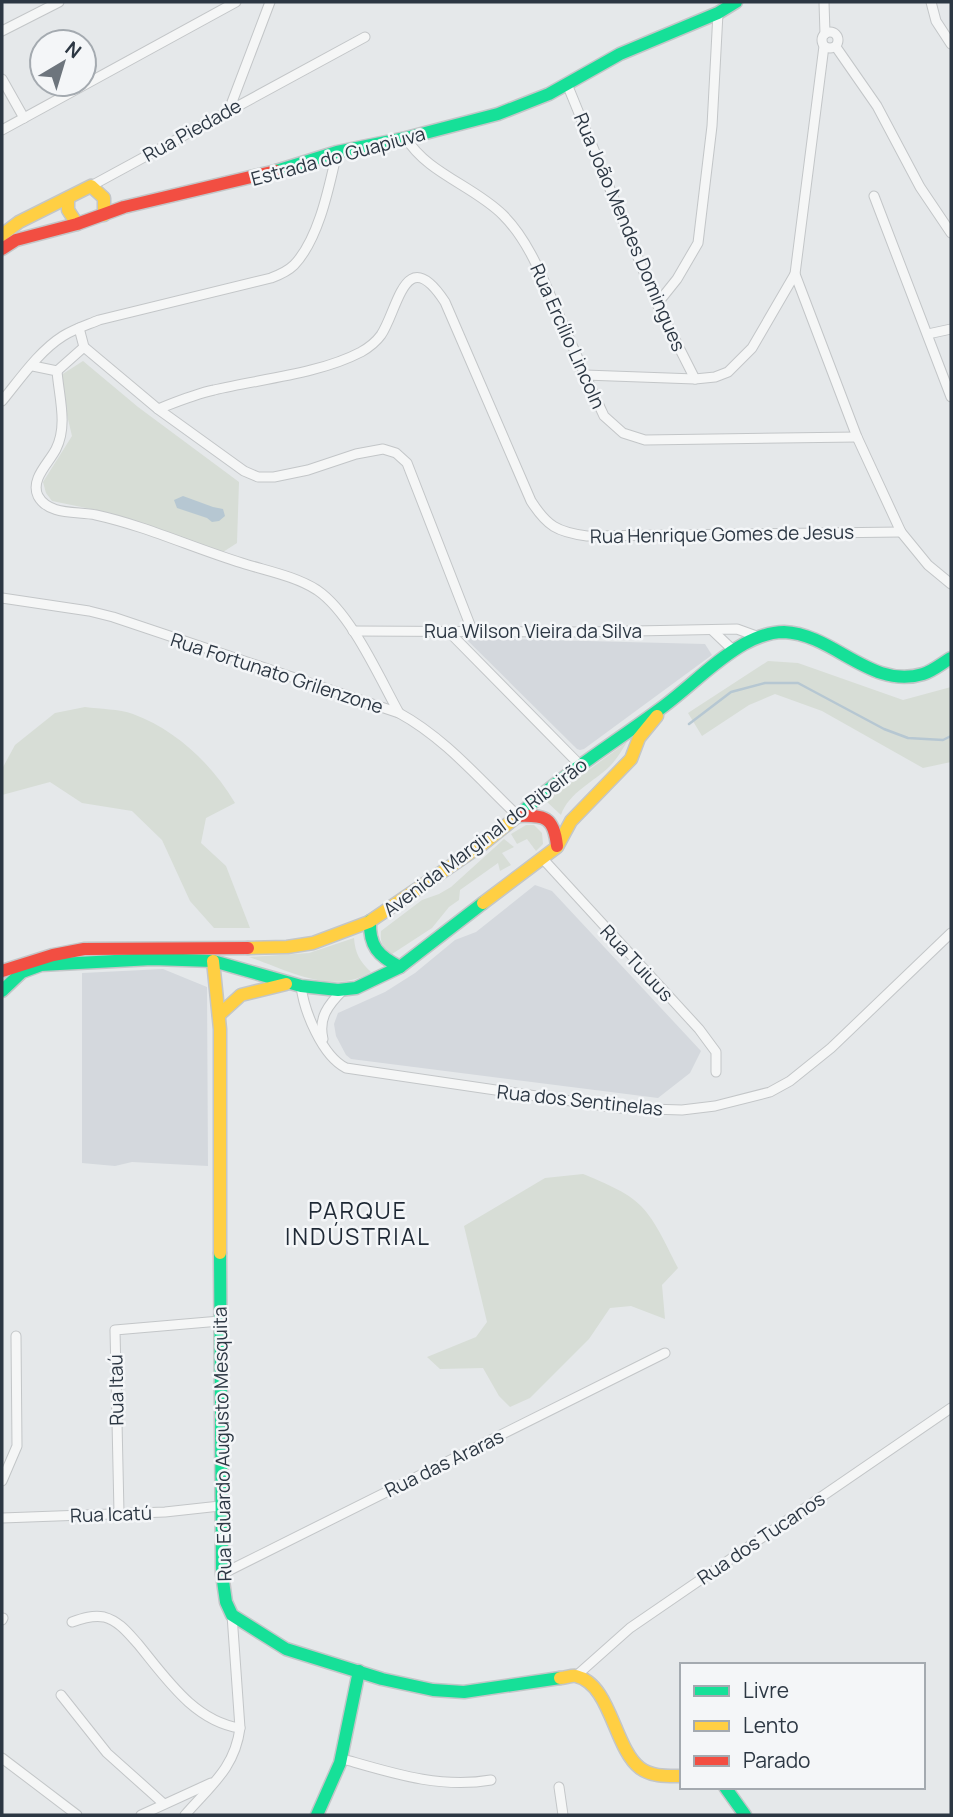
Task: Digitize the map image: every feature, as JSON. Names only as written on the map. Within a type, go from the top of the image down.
[{"type":"main road","name":"Estrada do Guapiuva","points":[[2,249],[16,240],[77,224],[124,206],[262,176],[337,152],[406,138],[498,114],[529,103],[620,54],[718,13],[736,2]]},
{"type":"main road","name":"Rua Piedade","points":[[2,235],[19,222],[91,186]]},
{"type":"main road","points":[[91,186],[104,198],[124,206]]},
{"type":"main road","points":[[68,198],[68,210],[77,224]]},
{"type":"main road","points":[[104,198],[104,215]]},
{"type":"main road","name":"Avenida Marginal do Ribeirão","points":[[2,971],[82,949],[292,946],[332,937],[370,921],[384,914],[518,816],[542,794],[734,651],[759,637],[780,633],[804,637],[825,644],[855,663],[894,676],[913,678],[926,675],[949,662]]},
{"type":"main road","name":"Avenida Marginal do Ribeirão","points":[[2,991],[22,972],[41,965],[152,959],[213,961],[302,986],[343,990],[369,983],[400,967],[557,847],[571,821],[631,759],[639,738],[665,705]]},
{"type":"main road","points":[[518,816],[540,815],[550,822],[557,833],[557,847]]},
{"type":"main road","points":[[370,921],[369,936],[374,950],[383,960],[400,967]]},
{"type":"main road","name":"Rua Eduardo Augusto Mesquita","points":[[213,961],[219,1015],[220,1506],[222,1574],[226,1602],[232,1615]]},
{"type":"main road","points":[[219,1015],[229,1002],[241,993],[288,983]]},
{"type":"main road","points":[[232,1615],[286,1649],[382,1679],[433,1690],[464,1692],[576,1676],[594,1686],[602,1697],[615,1728],[640,1768],[654,1775],[680,1776]]},
{"type":"main road","points":[[317,1815],[328,1798],[342,1759],[359,1671]]},
{"type":"main road","points":[[726,1789],[745,1815]]},
{"type":"street","points":[[2,31],[59,2]]},
{"type":"street","points":[[2,130],[236,2]]},
{"type":"street","points":[[229,110],[270,2]]},
{"type":"street","points":[[585,375],[695,379],[715,377],[728,372],[752,348],[795,274],[824,46],[824,2]]},
{"type":"street","points":[[930,2],[936,21],[951,43]]},
{"type":"street","points":[[657,304],[677,279],[698,243],[711,139],[718,13]]},
{"type":"street","points":[[825,34],[835,34],[838,39],[836,47],[877,106],[920,187],[951,233]]},
{"type":"street","name":"Rua Piedade","points":[[91,186],[365,37]]},
{"type":"street","points":[[824,46],[828,49],[836,47]]},
{"type":"street","points":[[2,79],[24,118]]},
{"type":"street","name":"Rua João Mendes Domingues","points":[[567,84],[657,304],[695,379]]},
{"type":"street","name":"Rua Ercílio Lincoln","points":[[406,138],[426,160],[501,213],[516,229],[536,262],[604,416],[623,433],[645,440],[857,437]]},
{"type":"street","points":[[2,401],[63,336],[79,328],[99,320],[271,278],[293,267],[313,233],[329,187],[337,152]]},
{"type":"street","points":[[874,196],[951,397]]},
{"type":"street","points":[[795,274],[857,437],[901,531],[928,565],[951,584]]},
{"type":"street","name":"Rua Henrique Gomes de Jesus","points":[[158,409],[211,390],[328,364],[360,352],[380,336],[401,288],[418,279],[428,282],[445,302],[531,501],[549,525],[562,531],[587,536],[901,531]]},
{"type":"street","points":[[79,328],[84,347],[158,409],[225,458],[258,477],[299,472],[371,450],[383,449],[396,453],[407,463],[472,630]]},
{"type":"street","points":[[928,334],[947,330],[951,338]]},
{"type":"street","points":[[57,371],[84,347]]},
{"type":"street","points":[[33,366],[57,371]]},
{"type":"street","points":[[57,371],[63,433],[56,450],[38,478],[35,488],[39,498],[55,510],[113,519],[300,582],[318,591],[353,631],[399,713]]},
{"type":"street","name":"Rua Fortunato Grilenzone","points":[[2,598],[113,617],[399,713],[422,726],[444,745],[518,816]]},
{"type":"street","name":"Rua Wilson Vieira da Silva","points":[[353,631],[737,629],[759,637]]},
{"type":"street","points":[[448,631],[580,765]]},
{"type":"street","points":[[713,631],[734,651]]},
{"type":"street","name":"Rua Tuiuus","points":[[543,859],[699,1029],[716,1052],[716,1072]]},
{"type":"street","name":"Rua dos Sentinelas","points":[[302,986],[303,1004],[326,1048],[339,1065],[361,1071],[618,1108],[682,1110],[715,1106],[770,1092],[805,1070],[951,933]]},
{"type":"street","points":[[326,1048],[321,1022],[330,1002],[343,990]]},
{"type":"street","name":"Rua Itaú","points":[[119,1514],[115,1330],[220,1321]]},
{"type":"street","points":[[2,1481],[17,1446],[16,1336]]},
{"type":"street","name":"Rua das Araras","points":[[222,1574],[665,1353]]},
{"type":"street","name":"Rua dos Tucanos","points":[[576,1676],[630,1628],[951,1408]]},
{"type":"street","name":"Rua Icatú","points":[[2,1518],[119,1514],[220,1506]]},
{"type":"street","points":[[185,1815],[233,1759],[240,1728],[232,1615]]},
{"type":"street","points":[[72,1622],[102,1616],[113,1620],[125,1629],[176,1689],[206,1717],[224,1726],[240,1728]]},
{"type":"street","points":[[61,1695],[154,1812],[213,1783]]},
{"type":"street","points":[[2,1758],[77,1815]]},
{"type":"street","points":[[342,1759],[430,1782],[473,1783],[491,1780]]},
{"type":"street","points":[[559,1787],[563,1815]]},
{"type":"shaded area","points":[[83,361],[138,407],[239,482],[237,543],[223,552],[101,511],[52,501],[43,482],[72,436],[58,377]]},
{"type":"shaded area","points":[[467,640],[705,644],[712,655],[580,750]]},
{"type":"shaded area","points":[[768,661],[798,663],[903,700],[951,687],[951,762],[923,768],[822,711],[775,694],[749,705],[702,736],[688,713]]},
{"type":"shaded area","points":[[85,707],[128,712],[164,729],[204,762],[226,789],[235,803],[206,818],[201,843],[226,866],[250,928],[214,928],[190,901],[162,840],[132,811],[82,803],[50,782],[2,795],[2,769],[15,745],[55,713]]},
{"type":"shaded area","points":[[627,742],[610,766],[570,800],[561,815],[546,801]]},
{"type":"shaded area","points":[[526,825],[534,825],[542,833],[543,844],[536,851],[527,839],[517,844],[511,834]]},
{"type":"shaded area","points":[[504,839],[514,847],[502,853],[511,865],[500,871],[498,863],[460,890],[459,900],[449,907],[432,928],[392,954],[384,947],[381,931],[422,900],[451,887]]},
{"type":"shaded area","points":[[535,885],[552,891],[701,1051],[690,1073],[658,1098],[351,1059],[346,1055],[336,1036],[334,1024],[338,1013],[385,992],[415,973],[455,940],[476,932]]},
{"type":"shaded area","points":[[354,938],[359,957],[371,972],[341,982],[294,974],[249,957],[309,953]]},
{"type":"shaded area","points":[[163,969],[207,987],[208,1166],[132,1162],[115,1166],[82,1163],[82,973]]},
{"type":"shaded area","points":[[583,1174],[629,1196],[652,1219],[678,1268],[662,1285],[665,1319],[631,1306],[610,1308],[589,1339],[530,1398],[510,1407],[499,1396],[483,1368],[440,1369],[427,1357],[476,1337],[487,1322],[464,1226],[545,1178]]},
{"type":"water","points":[[183,496],[223,509],[225,516],[212,522],[177,508],[174,500]]},
{"type":"waterway","points":[[689,724],[731,692],[765,683],[798,683],[884,729],[908,738],[943,740],[951,736]]},
{"type":"traffic: fast","points":[[276,171],[337,152],[406,138],[498,114],[549,94],[620,54],[718,13],[736,2]]},
{"type":"traffic: fast","points":[[520,814],[572,771],[664,706],[723,658],[744,644],[769,634],[784,632],[802,635],[869,668],[904,677],[927,673],[951,658]]},
{"type":"traffic: fast","points":[[2,991],[22,972],[41,965],[152,959],[213,961],[301,986],[338,990],[356,988],[400,967],[483,903]]},
{"type":"traffic: fast","points":[[370,921],[371,937],[376,949],[400,967]]},
{"type":"traffic: fast","points":[[220,1253],[222,1574],[226,1602],[232,1615],[286,1649],[382,1679],[433,1690],[464,1692],[560,1678]]},
{"type":"traffic: fast","points":[[317,1815],[340,1763],[359,1671]]},
{"type":"traffic: fast","points":[[726,1789],[745,1815]]},
{"type":"traffic: slow","points":[[2,235],[19,222],[91,186],[104,198],[104,215]]},
{"type":"traffic: slow","points":[[68,198],[68,210],[77,224]]},
{"type":"traffic: slow","points":[[483,903],[557,847],[571,821],[631,759],[639,738],[657,716]]},
{"type":"traffic: slow","points":[[248,948],[313,943],[369,922],[483,844],[520,814]]},
{"type":"traffic: slow","points":[[213,961],[220,1029],[220,1253]]},
{"type":"traffic: slow","points":[[219,1015],[241,995],[286,984]]},
{"type":"traffic: slow","points":[[560,1678],[576,1676],[588,1681],[597,1691],[631,1759],[640,1768],[655,1774],[680,1776]]},
{"type":"traffic: jam","points":[[2,249],[16,240],[77,224],[124,207],[276,171]]},
{"type":"traffic: jam","points":[[518,816],[535,816],[546,820],[556,836],[557,846]]},
{"type":"traffic: jam","points":[[2,971],[53,955],[84,949],[248,948]]},
{"type":"district","name":"PARQUE INDÚSTRIAL","points":[[358,1224]]}]
